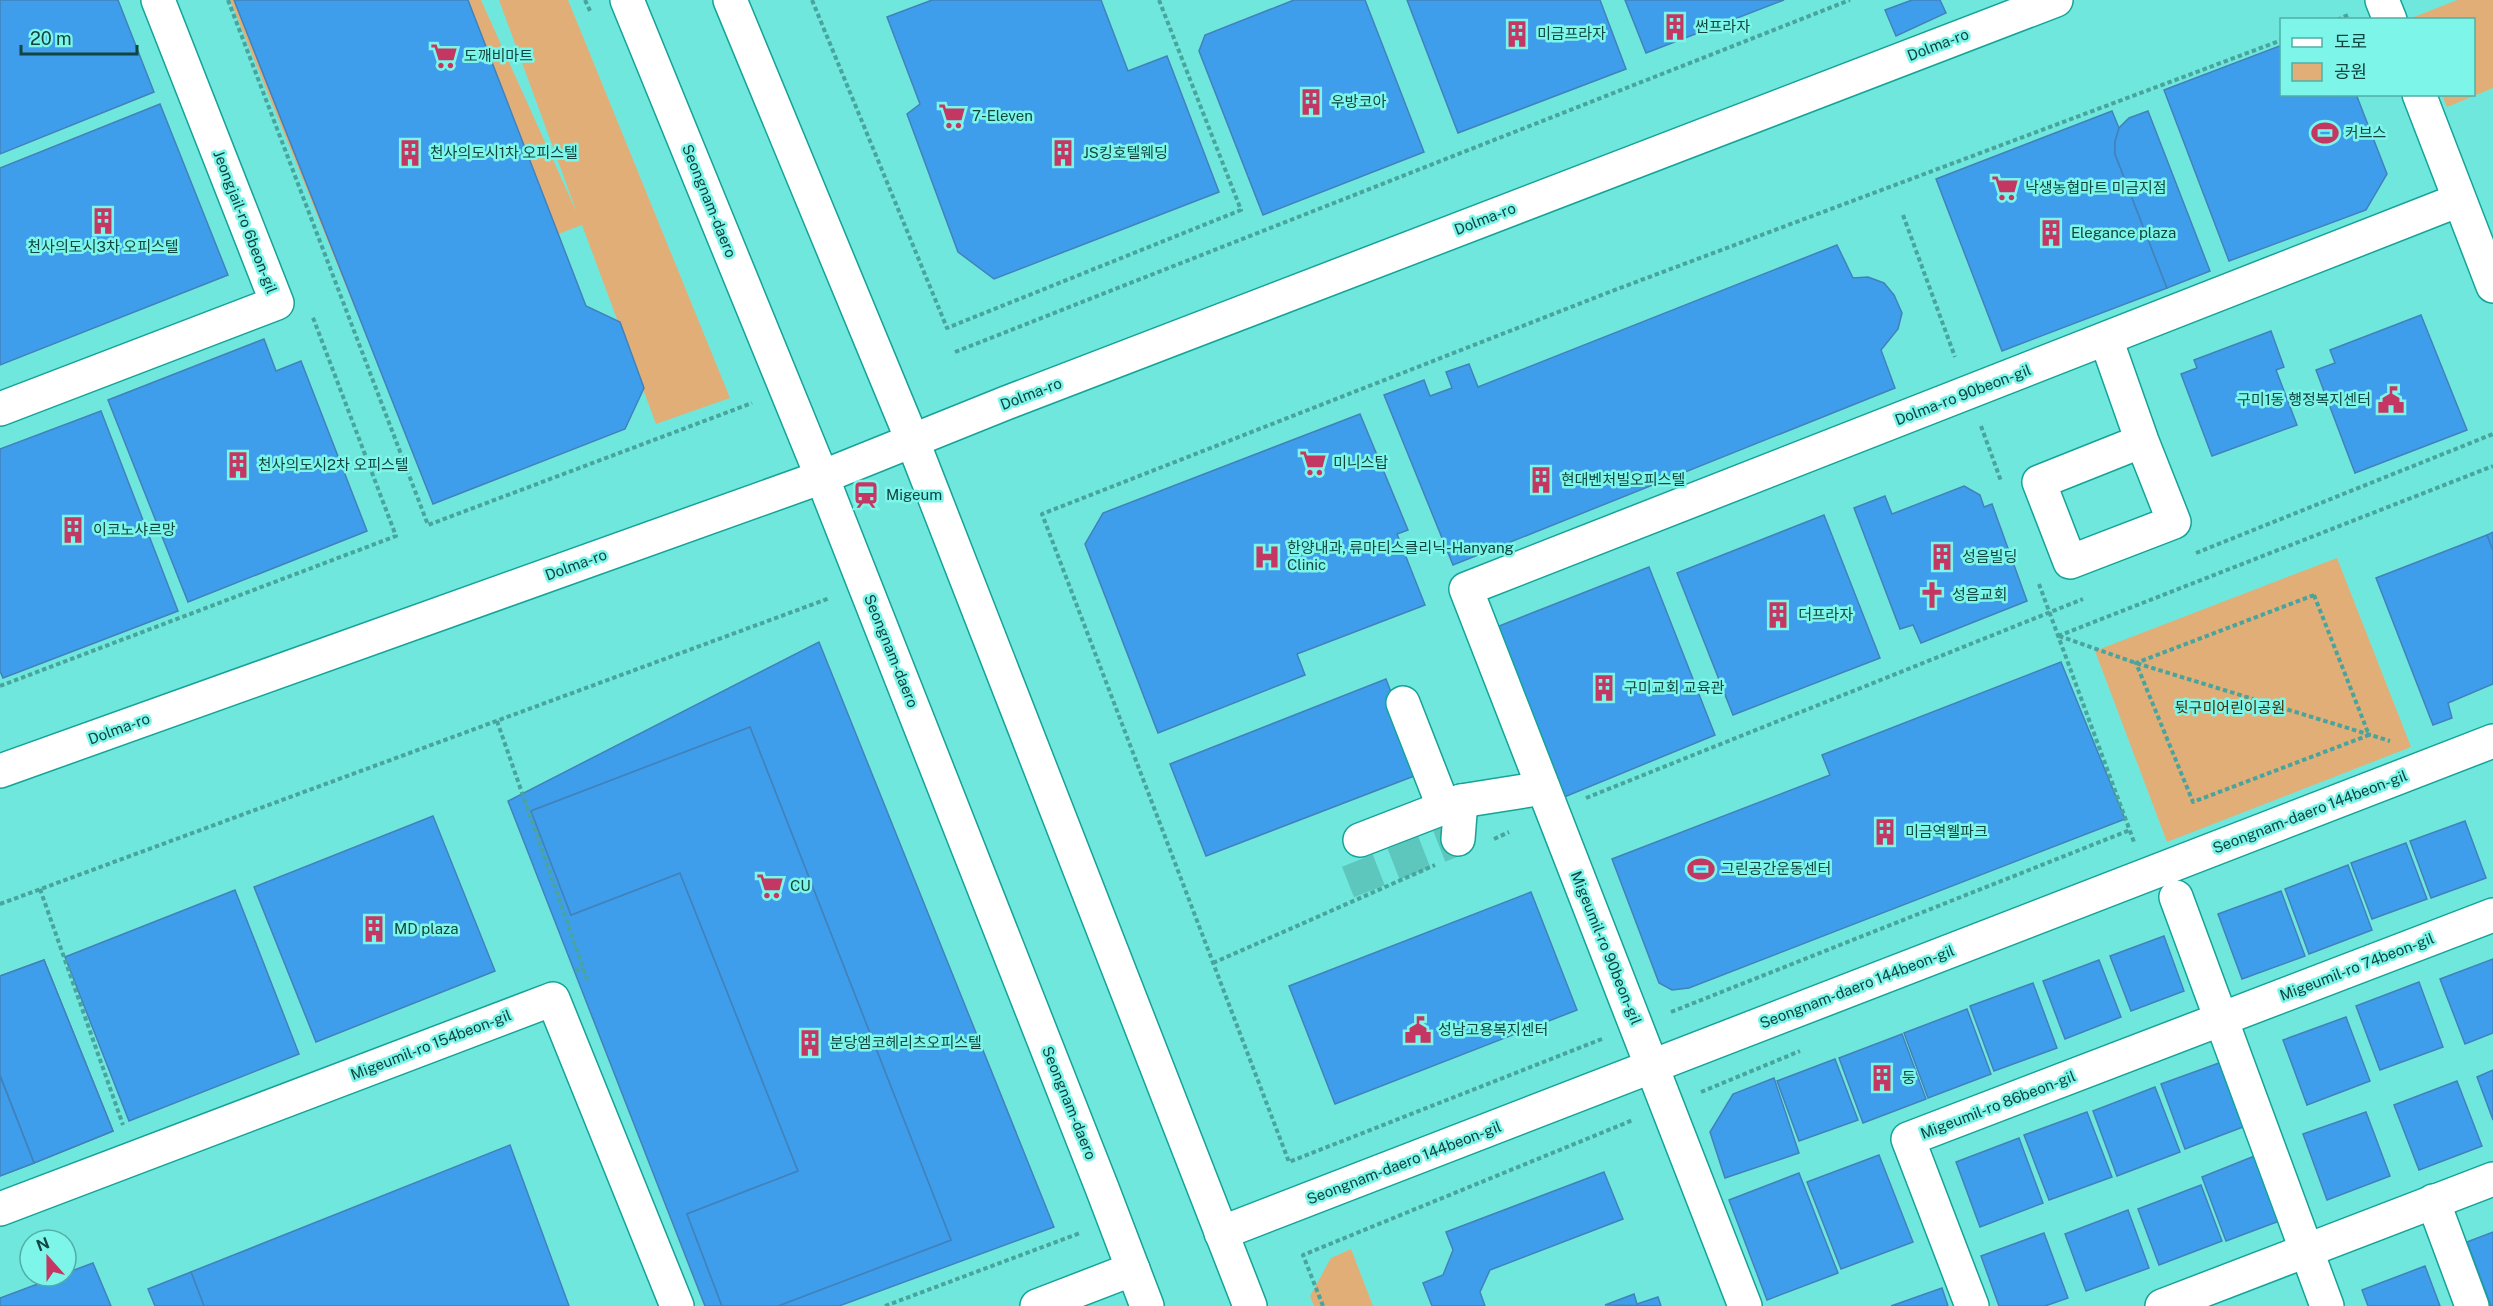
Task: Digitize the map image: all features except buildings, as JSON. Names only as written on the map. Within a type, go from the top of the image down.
[{"type":"street","name":"Jeongjail-ro 6beon-gil","points":[[0,410],[277,303],[158,0]]},
{"type":"street","name":"Seongnam-daero","points":[[627,0],[822,477],[1147,1306]]},
{"type":"street","points":[[730,0],[913,442],[1250,1306]]},
{"type":"street","name":"Dolma-ro","points":[[0,771],[822,477],[1006,403],[2056,0]]},
{"type":"street","points":[[2382,0],[2389,18]]},
{"type":"street","points":[[2419,96],[2493,286]]},
{"type":"street","name":"Dolma-ro 90beon-gil","points":[[1466,589],[2459,200]]},
{"type":"street","points":[[2106,339],[2142,441]]},
{"type":"street","name":"Migeumil-ro 90beon-gil","points":[[1466,589],[1745,1306]]},
{"type":"street","points":[[1403,703],[1452,805],[1458,839]]},
{"type":"street","name":"Seongnam-daero 144beon-gil","points":[[1221,1233],[2493,741]]},
{"type":"street","points":[[1360,840],[1452,805],[1543,788]]},
{"type":"street","points":[[2175,897],[2327,1306]]},
{"type":"street","name":"Migeumil-ro 74beon-gil","points":[[2221,1019],[2493,915]]},
{"type":"street","name":"Migeumil-ro 154beon-gil","points":[[0,1209],[553,999],[677,1306]]},
{"type":"street","name":"Migeumil-ro 86beon-gil","points":[[1972,1306],[1908,1139],[2221,1019]]},
{"type":"street","points":[[2175,1304],[2493,1179]]},
{"type":"street","points":[[2433,1201],[2472,1306]]},
{"type":"street","points":[[1037,1306],[1133,1269]]},
{"type":"path","points":[[228,0],[428,525],[753,404],[748,393]]},
{"type":"path","points":[[585,0],[594,22]]},
{"type":"path","points":[[812,0],[947,328],[1241,210],[1159,0]]},
{"type":"path","points":[[954,352],[1850,0]]},
{"type":"path","points":[[2130,830],[1289,1162],[1042,514],[1612,291],[2280,41]]},
{"type":"path","points":[[0,686],[396,536],[310,310]]},
{"type":"path","points":[[1971,424],[1983,420]]},
{"type":"path","points":[[2195,554],[2493,434]]},
{"type":"path","points":[[2058,636],[2493,466]]},
{"type":"path","points":[[2136,663],[2314,595],[2369,735]]},
{"type":"path","points":[[1578,802],[2085,598]]},
{"type":"path","points":[[0,904],[774,619]]},
{"type":"path","points":[[2058,636],[2136,663],[2392,741]]},
{"type":"path","points":[[2058,636],[2138,852]]},
{"type":"path","points":[[2136,663],[2193,802],[2369,735]]},
{"type":"path","points":[[40,889],[126,1131]]},
{"type":"path","points":[[885,1306],[1080,1233]]},
{"type":"path","points":[[1303,1255],[1323,1306]]},
{"type":"green space","points":[[230,0],[481,0],[577,213],[499,0],[568,0],[730,398],[656,424],[582,225],[356,311]]},
{"type":"green space","points":[[2457,0],[2493,0],[2493,88],[2475,95],[2475,18],[2414,17]]},
{"type":"green space","points":[[2442,96],[2474,96],[2447,107]]},
{"type":"green space","name":"뒷구미어린이공원","points":[[2337,558],[2411,747],[2167,842],[2095,651]]},
{"type":"green space","points":[[1351,1249],[1373,1306],[1314,1306],[1310,1296],[1331,1258]]},
{"type":"tunnel","points":[[1348,882],[1458,839]]},
{"type":"place","name":"썬프라자","points":[[1675,27]]},
{"type":"place","name":"미금프라자","points":[[1517,34]]},
{"type":"place","name":"도깨비마트","points":[[444,56]]},
{"type":"place","name":"우방코아","points":[[1311,102]]},
{"type":"place","name":"7-Eleven","points":[[952,116]]},
{"type":"place","name":"커브스","points":[[2325,133]]},
{"type":"place","name":"천사의도시1차 오피스텔","points":[[410,153]]},
{"type":"place","name":"JS킹호텔웨딩","points":[[1063,153]]},
{"type":"place","name":"낙생농협마트 미금지점","points":[[2005,188]]},
{"type":"place","name":"천사의도시3차 오피스텔","points":[[103,221]]},
{"type":"place","name":"Elegance plaza","points":[[2051,233]]},
{"type":"place","name":"구미1동 행정복지센터","points":[[2391,400]]},
{"type":"place","name":"미니스탑","points":[[1313,463]]},
{"type":"place","name":"천사의도시2차 오피스텔","points":[[238,465]]},
{"type":"place","name":"현대벤처빌오피스텔","points":[[1541,480]]},
{"type":"place","name":"Migeum","points":[[866,495]]},
{"type":"place","name":"이코노샤르망","points":[[73,530]]},
{"type":"place","name":"한양내과, 류마티스클리닉-Hanyang Clinic","points":[[1267,557]]},
{"type":"place","name":"성음빌딩","points":[[1942,557]]},
{"type":"place","name":"성음교회","points":[[1932,595]]},
{"type":"place","name":"더프라자","points":[[1778,615]]},
{"type":"place","name":"구미교회 교육관","points":[[1604,688]]},
{"type":"place","name":"미금역웰파크","points":[[1885,832]]},
{"type":"place","name":"그린공간운동센터","points":[[1701,869]]},
{"type":"place","name":"CU","points":[[770,886]]},
{"type":"place","name":"MD plaza","points":[[374,929]]},
{"type":"place","name":"성남고용복지센터","points":[[1418,1030]]},
{"type":"place","name":"분당엠코헤리츠오피스텔","points":[[810,1043]]},
{"type":"place","name":"둥","points":[[1882,1078]]}]
